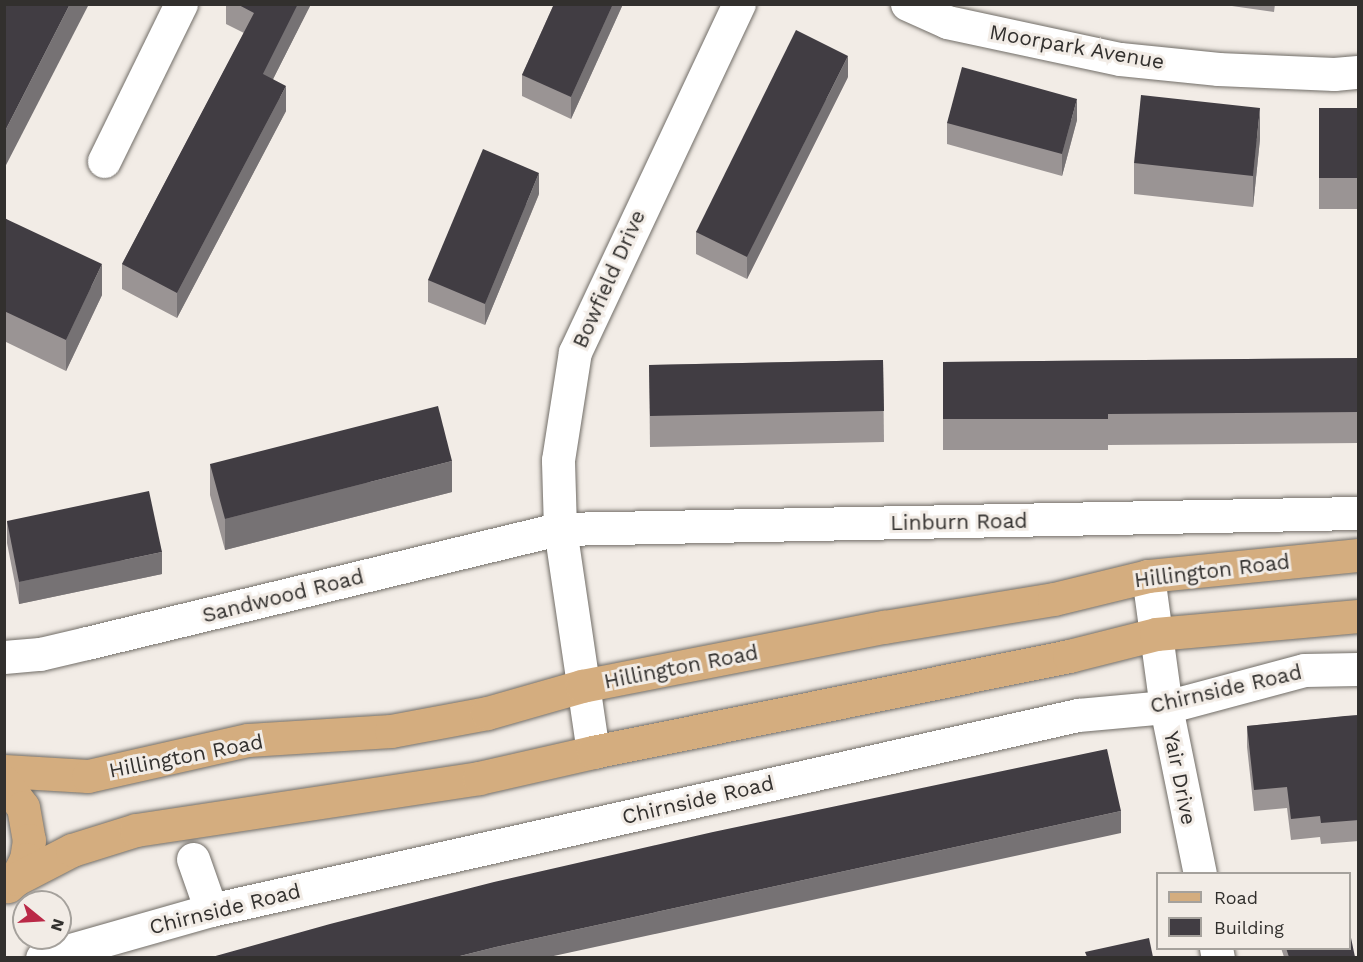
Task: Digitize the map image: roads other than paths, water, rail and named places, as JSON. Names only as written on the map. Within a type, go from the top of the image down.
[{"type":"main road","name":"Hillington Road","points":[[4,771],[88,776],[248,740],[391,731],[487,713],[582,686],[884,627],[1054,599],[1148,576],[1359,555]]},
{"type":"main road","points":[[10,884],[72,850],[135,830],[479,778],[593,752],[1069,656],[1156,634],[1359,616]]},
{"type":"main road","points":[[4,782],[15,792],[27,821],[29,840],[26,859],[10,884]]},
{"type":"street","points":[[104,161],[181,4]]},
{"type":"street","name":"Bowfield Drive","points":[[593,752],[560,529],[558,460],[575,351],[613,266],[739,4]]},
{"type":"street","name":"Moorpark Avenue","points":[[907,4],[947,22],[1120,59],[1218,69],[1359,72]]},
{"type":"street","name":"Linburn Road","points":[[560,529],[1359,513]]},
{"type":"street","name":"Sandwood Road","points":[[4,657],[40,654],[560,529]]},
{"type":"street","name":"Yair Drive","points":[[1148,576],[1166,707],[1200,872]]},
{"type":"street","name":"Chirnside Road","points":[[42,957],[211,910],[1078,715],[1166,707],[1304,670],[1359,669]]},
{"type":"street","points":[[193,859],[211,910]]}]
